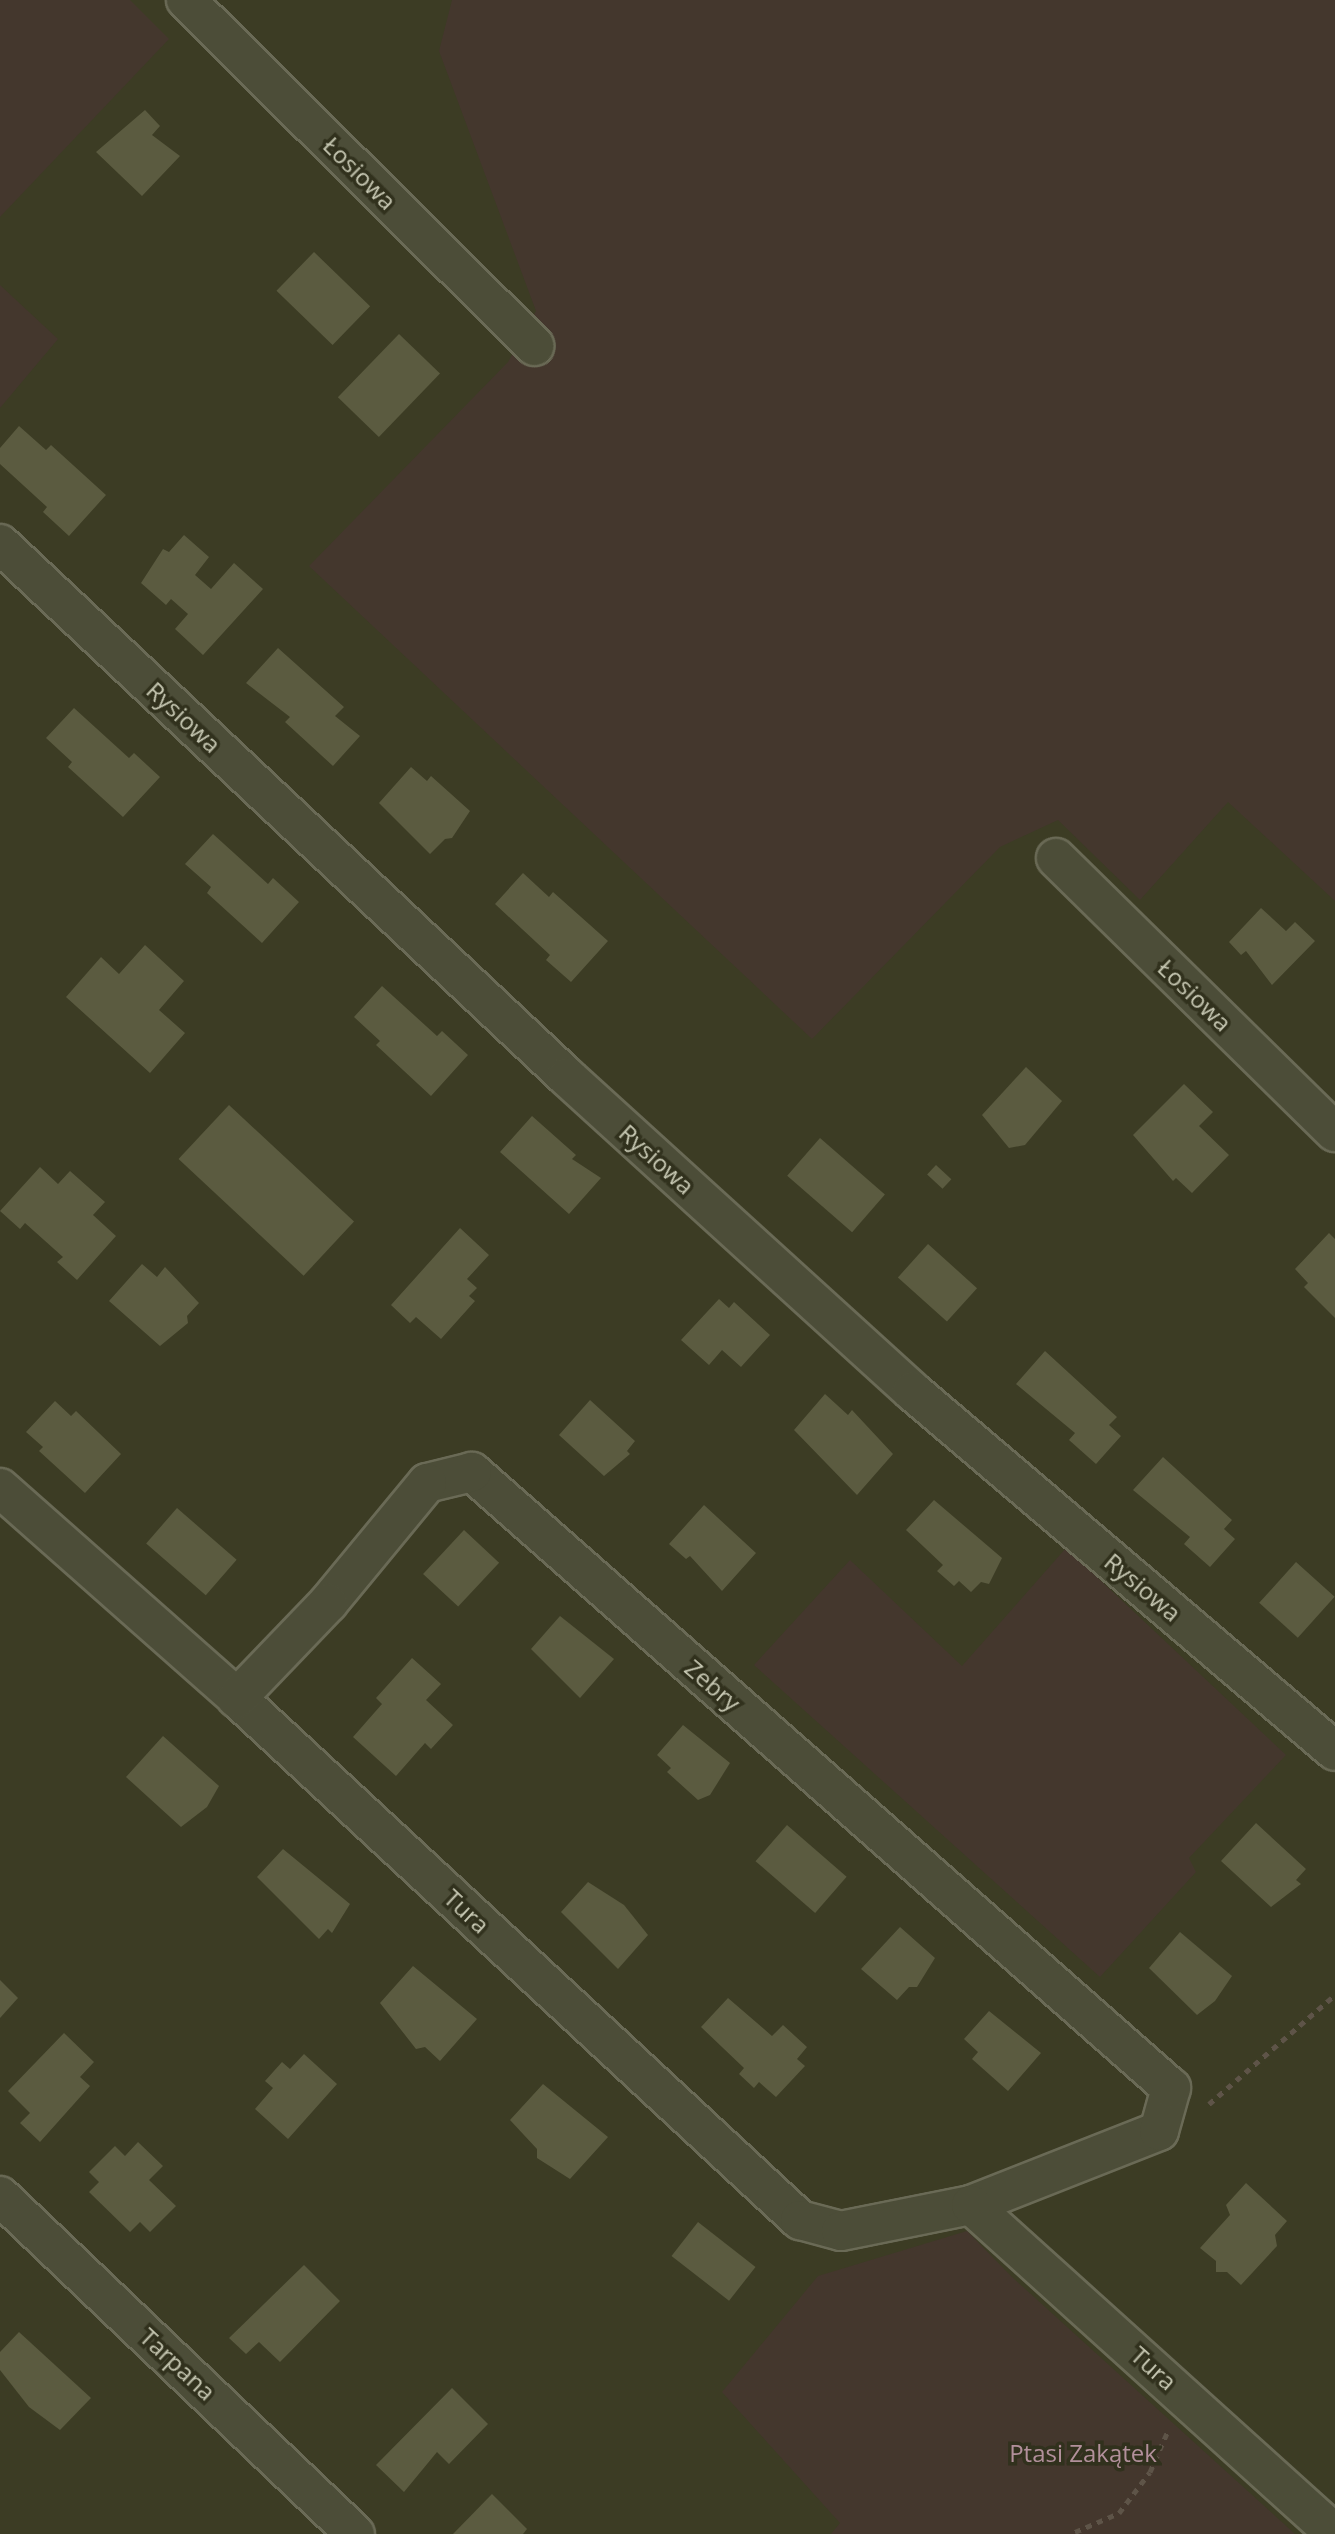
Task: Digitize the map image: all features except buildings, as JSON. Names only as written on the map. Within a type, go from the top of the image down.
[{"type":"street","name":"Łosiowa","points":[[186,0],[534,346]]},
{"type":"street","name":"Rysiowa","points":[[0,544],[567,1077],[912,1391],[1335,1751]]},
{"type":"street","name":"Łosiowa","points":[[1056,858],[1335,1132]]},
{"type":"street","name":"Zebry","points":[[237,1698],[328,1603],[427,1483],[472,1472],[1171,2088],[1159,2131]]},
{"type":"street","name":"Tura","points":[[0,1488],[237,1698],[800,2220],[841,2231],[971,2205],[1159,2131]]},
{"type":"street","name":"Tarpana","points":[[0,2196],[355,2534]]},
{"type":"street","name":"Tura","points":[[971,2205],[1335,2534]]},
{"type":"path","points":[[1159,2131],[1198,2113],[1335,1995]]},
{"type":"path","points":[[1075,2532],[1119,2513],[1150,2472],[1184,2395]]},
{"type":"green space","points":[[0,0],[130,0],[169,39],[0,217]]},
{"type":"green space","points":[[452,0],[1335,0],[1335,901],[1228,802],[1140,900],[1058,820],[1000,847],[812,1039],[309,566],[508,362],[536,311],[439,51]]},
{"type":"green space","points":[[0,285],[58,339],[0,408]]},
{"type":"green space","points":[[1066,1548],[1286,1755],[1189,1858],[1196,1872],[1100,1977],[754,1665],[850,1560],[962,1666]]},
{"type":"green space","name":"Ptasi Zakątek","points":[[967,2231],[1012,2277],[1295,2534],[831,2534],[840,2523],[722,2392],[818,2276]]}]
